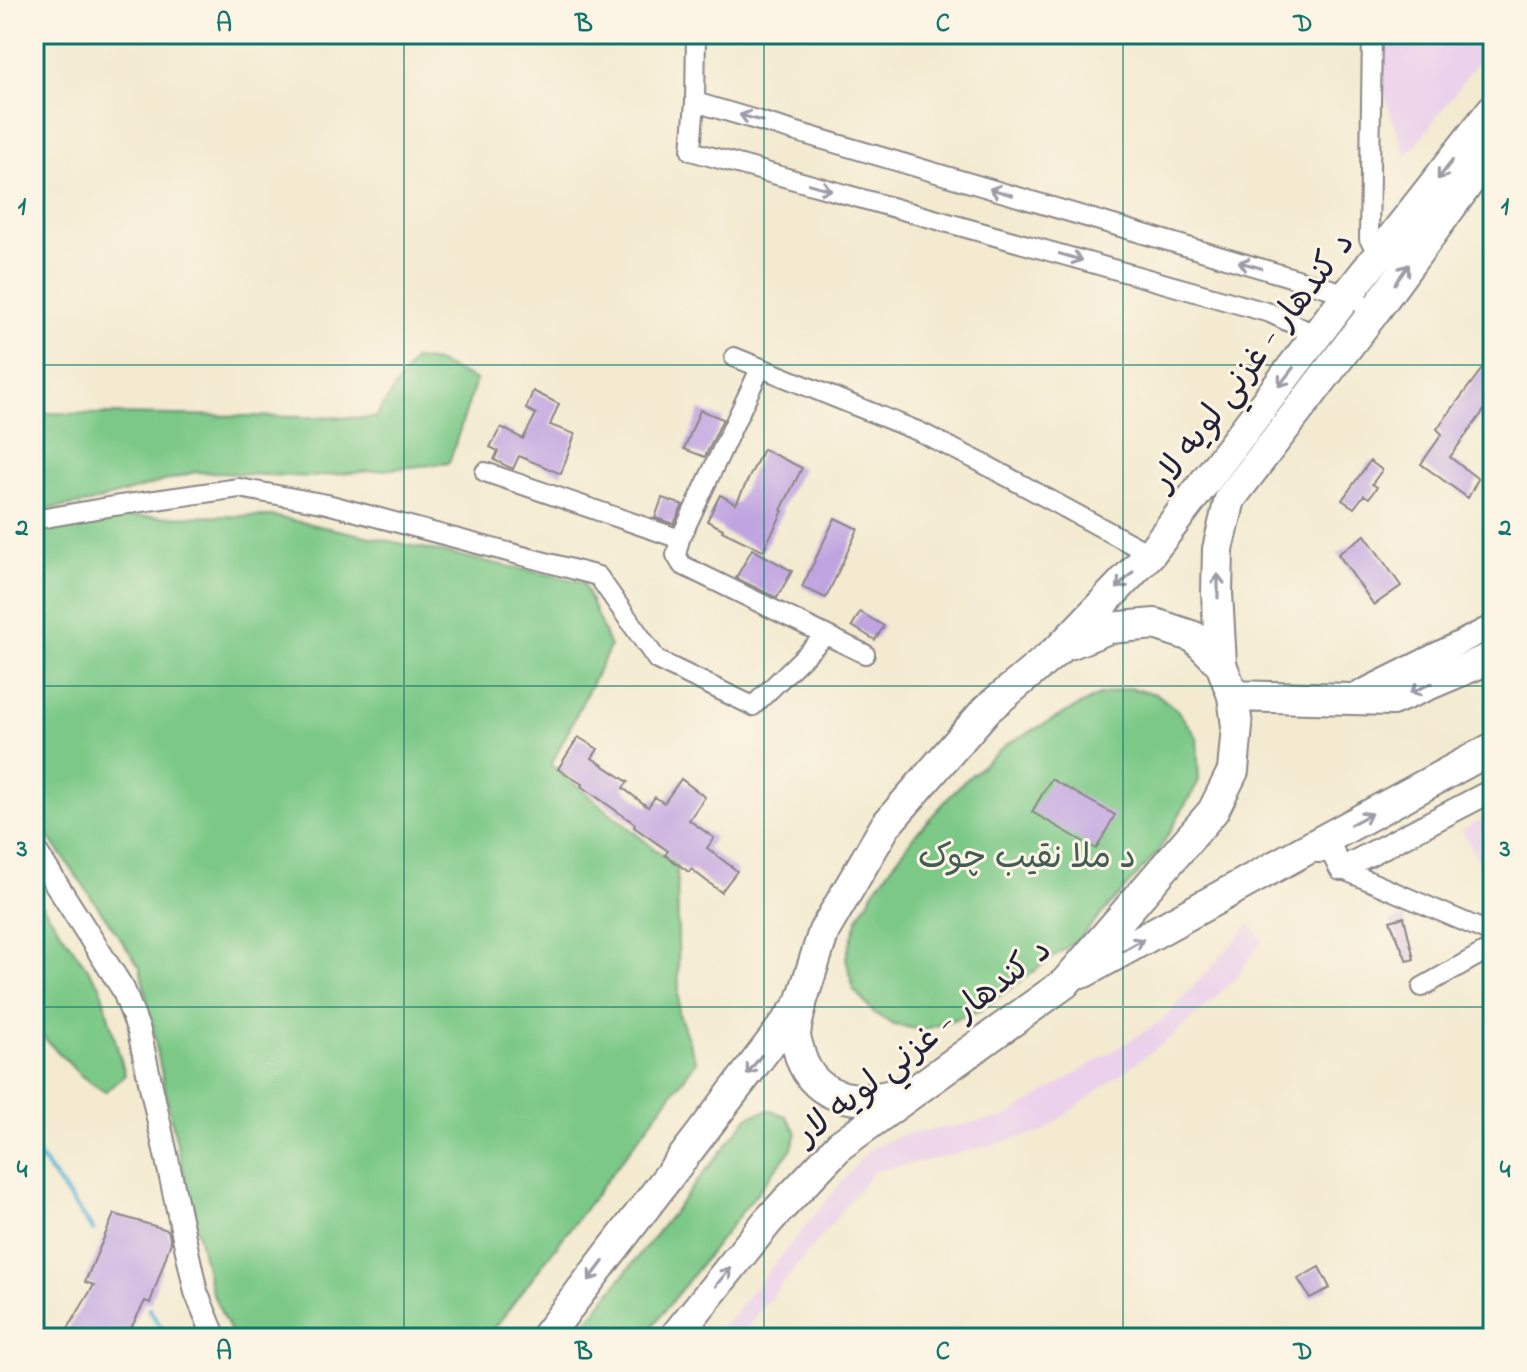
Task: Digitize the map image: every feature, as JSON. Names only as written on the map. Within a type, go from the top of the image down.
[{"type":"highway","name":"د کندهار - غزني لويه لار","points":[[545,1338],[801,1003],[824,931],[886,825],[986,710],[1060,648],[1150,554],[1493,109]]},
{"type":"highway","name":"د کندهار - غزني لويه لار","points":[[674,1338],[768,1221],[840,1145],[1065,983],[1213,811],[1233,771],[1237,726],[1233,696],[1221,664],[1217,593],[1218,549],[1230,499],[1374,312],[1493,149]]},
{"type":"highway","name":"د کندهار - غزني لويه لار","points":[[1060,648],[1109,628],[1155,624],[1194,637],[1221,664]]},
{"type":"highway","points":[[1233,696],[1392,700],[1493,657]]},
{"type":"highway","points":[[1065,983],[1493,748]]},
{"type":"highway","points":[[801,1003],[795,1038],[805,1071],[827,1091],[852,1100],[888,1097],[926,1082]]},
{"type":"street","points":[[696,34],[691,151],[1270,313],[1318,336]]},
{"type":"street","points":[[1372,34],[1369,239],[1380,254]]},
{"type":"street","points":[[695,102],[1348,294],[1374,312]]},
{"type":"street","points":[[734,357],[920,432],[1150,554]]},
{"type":"street","points":[[760,369],[680,539],[676,555],[682,565],[865,654]]},
{"type":"street","points":[[485,472],[680,539]]},
{"type":"street","points":[[34,520],[239,488],[327,504],[598,576],[657,660],[753,706],[826,635]]},
{"type":"street","points":[[1348,699],[1493,626]]},
{"type":"street","points":[[1341,869],[1493,790]]},
{"type":"street","points":[[34,849],[123,989],[139,1031],[196,1292],[215,1338]]},
{"type":"street","points":[[1303,851],[1332,851],[1341,869],[1493,934]]},
{"type":"street","points":[[1422,987],[1493,947]]},
{"type":"street","points":[[34,1330],[52,1338]]},
{"type":"shaded area","points":[[1381,34],[1493,34],[1493,42],[1406,158],[1379,79]]},
{"type":"shaded area","points":[[1493,813],[1493,889],[1462,830]]},
{"type":"shaded area","points":[[1250,924],[1262,941],[1236,978],[1175,1034],[1042,1132],[874,1171],[738,1338],[714,1338],[868,1150],[899,1136],[1006,1117],[1163,1020]]},
{"type":"green space","points":[[414,359],[436,362],[476,380],[449,463],[311,477],[195,472],[89,503],[34,511],[34,413],[375,418]]},
{"type":"green space","points":[[272,516],[583,582],[610,647],[551,765],[677,867],[679,1014],[696,1062],[487,1338],[233,1338],[211,1290],[140,967],[34,815],[34,529],[84,517]]},
{"type":"green space","name":"د ملا نقيب چوک","points":[[1129,688],[1157,694],[1177,710],[1197,737],[1199,781],[1158,852],[1081,937],[979,1011],[923,1030],[894,1025],[874,1013],[853,989],[846,957],[858,918],[914,836],[961,784],[1007,744],[1097,696]]},
{"type":"green space","points":[[34,894],[100,986],[125,1075],[105,1092],[80,1075],[34,1027]]},
{"type":"green space","points":[[769,1110],[786,1116],[797,1133],[792,1148],[643,1338],[574,1338],[749,1116]]},
{"type":"building","points":[[1493,354],[1493,398],[1450,457],[1478,479],[1468,498],[1421,464],[1442,434],[1437,429]]},
{"type":"building","points":[[533,391],[559,404],[550,425],[575,434],[561,474],[519,456],[513,469],[494,460],[498,451],[490,447],[501,427],[523,439],[536,414],[526,409]]},
{"type":"building","points":[[700,410],[723,419],[705,457],[684,449]]},
{"type":"building","points":[[763,449],[802,468],[763,551],[707,521],[720,495],[736,504]]},
{"type":"building","points":[[1370,461],[1382,470],[1372,484],[1377,487],[1369,498],[1364,495],[1354,508],[1342,500]]},
{"type":"building","points":[[662,498],[683,505],[674,524],[655,518]]},
{"type":"building","points":[[835,518],[858,529],[826,598],[802,587]]},
{"type":"building","points":[[1365,535],[1401,586],[1374,605],[1338,554]]},
{"type":"building","points":[[752,549],[792,571],[777,598],[736,578]]},
{"type":"building","points":[[860,612],[884,626],[875,640],[852,626]]},
{"type":"building","points":[[578,737],[598,749],[592,758],[628,782],[623,788],[648,807],[655,797],[664,803],[681,779],[705,797],[689,820],[714,838],[707,848],[737,871],[721,892],[691,869],[689,872],[665,855],[668,851],[634,827],[635,824],[558,769]]},
{"type":"building","points":[[1051,779],[1115,815],[1096,849],[1032,812]]},
{"type":"building","points":[[1404,917],[1414,959],[1407,961],[1390,921]]},
{"type":"building","points":[[114,1214],[168,1230],[171,1242],[150,1303],[145,1301],[126,1338],[85,1338],[67,1330],[94,1285],[85,1282]]},
{"type":"building","points":[[1319,1267],[1330,1288],[1310,1298],[1298,1279]]},
{"type":"waterway","points":[[34,1149],[93,1230]]},
{"type":"waterway","points":[[149,1309],[168,1338]]}]
